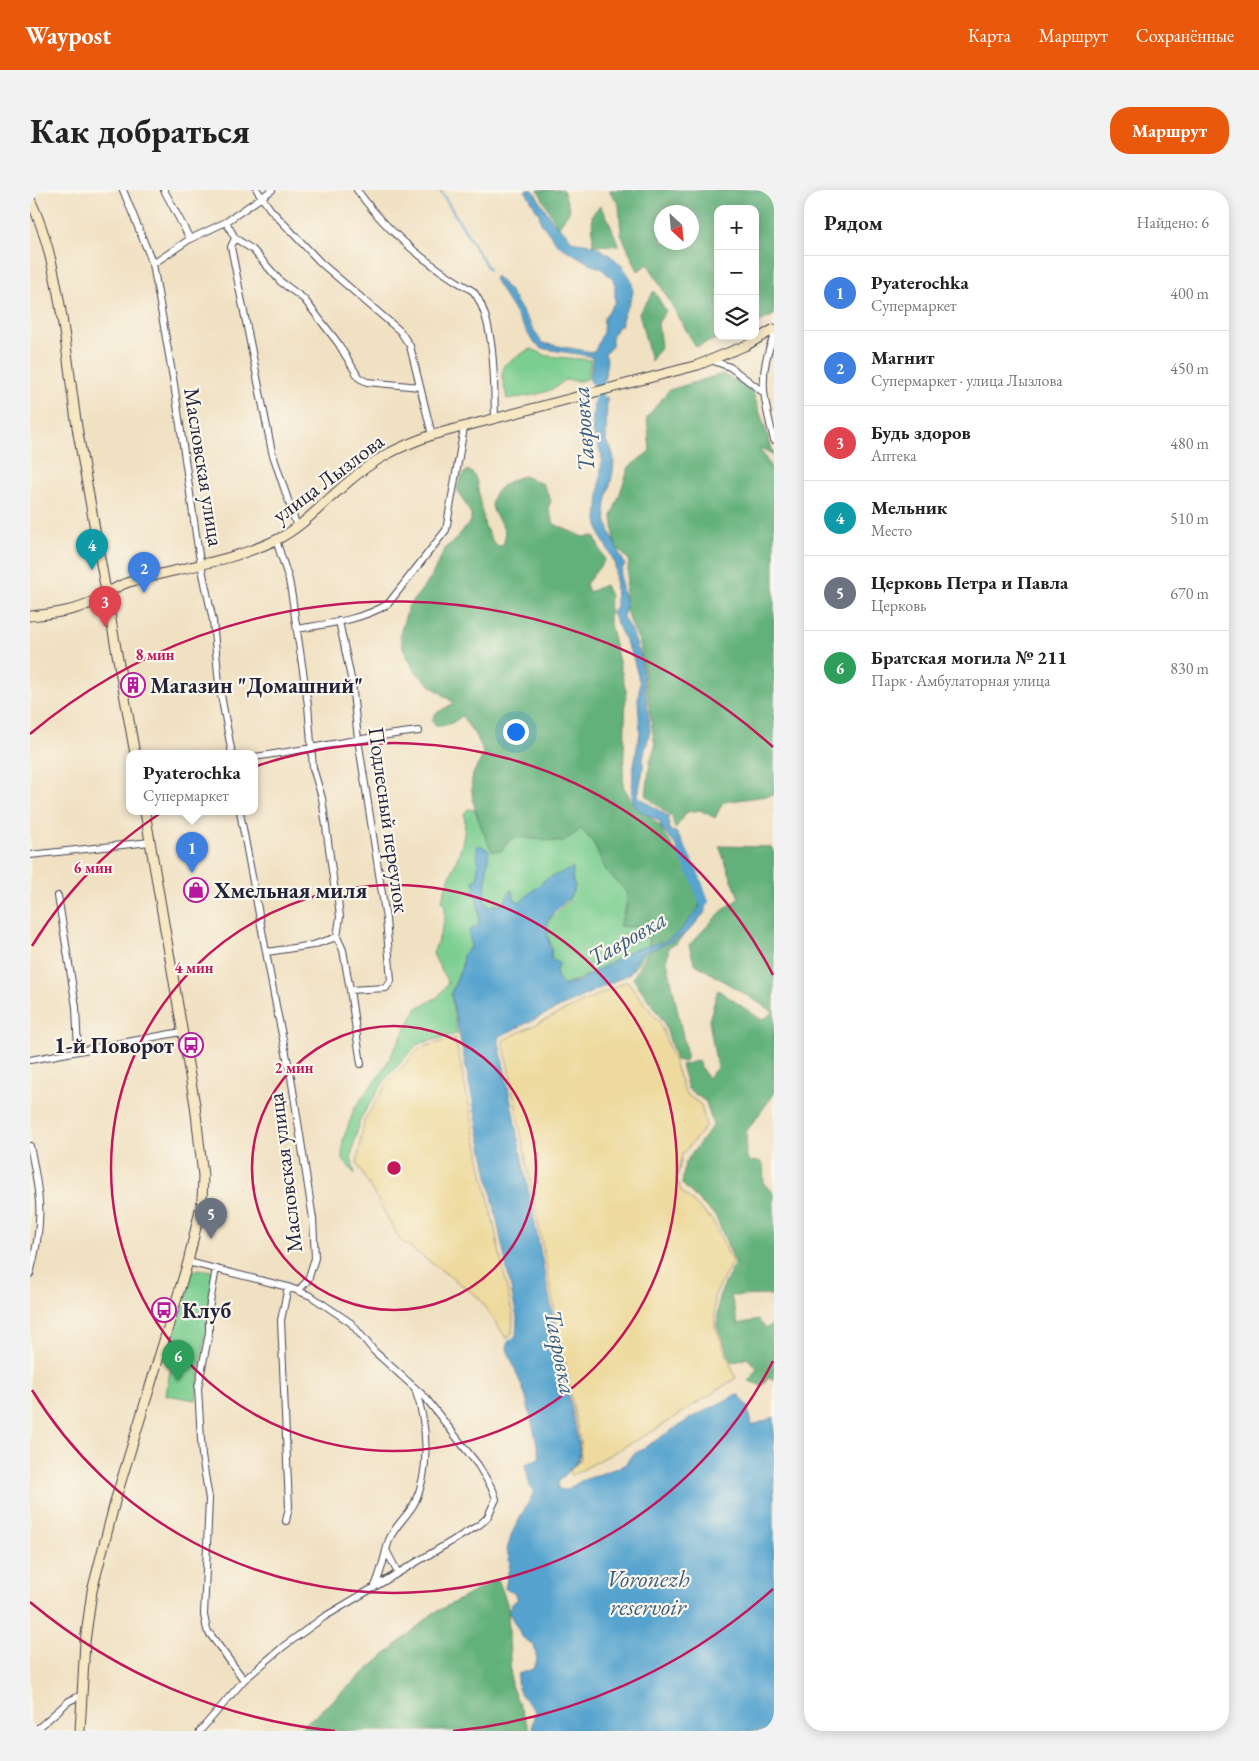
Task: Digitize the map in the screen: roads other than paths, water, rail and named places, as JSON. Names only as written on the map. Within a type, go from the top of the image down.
[{"type":"main road","points":[[30,199],[44,238],[55,282],[78,433],[134,750]]},
{"type":"main road","name":"улица Лызлова","points":[[30,616],[86,605],[107,591],[128,582],[202,565],[276,540],[297,527],[348,482],[381,457],[432,435],[496,420],[712,360],[747,344],[774,328]]},
{"type":"main road","points":[[80,1731],[92,1591],[116,1498],[188,1262],[202,1207],[203,1176],[195,1105],[181,1032],[146,815]]},
{"type":"street","name":"Масловская улица","points":[[123,190],[153,264],[231,750]]},
{"type":"street","points":[[164,190],[190,239]]},
{"type":"street","points":[[257,190],[321,263],[400,331],[410,346],[432,435]]},
{"type":"street","points":[[153,264],[190,239],[226,222],[272,190]]},
{"type":"street","points":[[357,190],[381,222],[408,248],[477,296],[484,310],[496,371],[496,420]]},
{"type":"street","points":[[226,222],[235,238],[254,250],[281,282],[304,298],[338,343],[359,378],[378,384],[420,386]]},
{"type":"street","points":[[235,238],[231,247],[272,452],[297,527]]},
{"type":"street","points":[[774,336],[766,355],[763,392],[774,440]]},
{"type":"street","points":[[712,360],[730,367],[763,392]]},
{"type":"street","points":[[297,629],[339,621],[378,610],[388,604],[446,530],[451,512],[464,428]]},
{"type":"street","points":[[276,540],[289,580],[297,629],[308,705],[310,749],[316,784],[322,798],[334,885],[338,900],[340,917],[337,937],[343,950],[361,1064]]},
{"type":"street","name":"Подлесный переулок","points":[[339,621],[352,683],[358,739],[386,919],[391,981],[386,988],[350,990]]},
{"type":"street","points":[[258,756],[310,749],[358,739],[418,731]]},
{"type":"street","name":"Масловская улица","points":[[241,815],[291,1076],[315,1241],[315,1258],[308,1280],[298,1291]]},
{"type":"street","points":[[30,855],[150,842]]},
{"type":"street","points":[[58,896],[76,1007],[78,1051]]},
{"type":"street","points":[[267,952],[313,945],[337,937]]},
{"type":"street","points":[[30,1060],[181,1032]]},
{"type":"street","points":[[30,1146],[38,1181],[40,1219],[39,1238],[30,1274]]},
{"type":"street","points":[[188,1262],[288,1287],[327,1305],[351,1323],[374,1351],[414,1385],[449,1426],[478,1465],[493,1490],[496,1499],[487,1518],[479,1525],[324,1617],[284,1646],[244,1680],[200,1731]]},
{"type":"street","points":[[216,1268],[209,1309],[209,1332],[198,1388],[202,1456],[208,1480],[210,1499],[204,1615],[207,1630],[244,1680]]},
{"type":"street","points":[[286,1521],[289,1501],[281,1320],[288,1287]]},
{"type":"street","points":[[374,1589],[396,1525],[414,1504],[422,1485],[424,1471],[423,1411],[414,1385]]},
{"type":"street","points":[[388,1552],[398,1572]]},
{"type":"street","points":[[35,1731],[69,1701],[82,1695]]},
{"type":"water","points":[[525,190],[533,190],[553,222],[569,236],[571,241],[589,244],[606,253],[620,264],[631,279],[633,287],[631,300],[622,318],[622,325],[618,326],[612,336],[612,346],[605,354],[607,359],[604,383],[594,386],[589,379],[593,359],[589,356],[540,348],[532,340],[494,279],[496,276],[509,290],[542,343],[595,351],[603,332],[604,318],[615,302],[615,282],[601,268],[592,265],[558,245],[541,223],[539,214]]},
{"type":"water","name":"Voronezh reservoir","points":[[607,397],[606,442],[612,450],[614,459],[605,509],[606,518],[625,565],[621,574],[621,585],[626,606],[623,618],[631,630],[640,654],[650,731],[643,758],[638,795],[641,799],[668,816],[670,831],[676,832],[700,880],[706,901],[706,911],[689,931],[675,940],[641,954],[629,974],[498,1037],[580,1452],[578,1461],[558,1483],[558,1489],[566,1490],[581,1481],[625,1465],[631,1456],[691,1418],[734,1396],[739,1395],[748,1407],[751,1426],[774,1417],[774,1731],[534,1731],[532,1726],[535,1711],[527,1703],[517,1685],[518,1674],[533,1669],[537,1660],[534,1645],[523,1638],[509,1613],[512,1604],[518,1599],[513,1591],[505,1589],[510,1563],[507,1550],[512,1533],[534,1492],[530,1486],[525,1465],[540,1457],[526,1397],[507,1349],[508,1342],[516,1336],[517,1318],[451,994],[462,967],[463,954],[471,947],[469,930],[479,925],[476,896],[471,894],[475,888],[473,881],[478,879],[477,847],[480,845],[489,850],[484,900],[488,906],[503,904],[511,889],[514,899],[520,902],[546,879],[573,868],[572,879],[575,886],[573,891],[567,900],[555,911],[548,924],[551,959],[560,964],[556,969],[557,976],[564,986],[579,981],[632,950],[666,941],[677,934],[699,908],[702,893],[677,847],[660,826],[661,822],[640,811],[634,804],[632,797],[633,770],[640,732],[638,699],[640,684],[633,657],[612,613],[616,606],[615,563],[601,537],[597,520],[602,456],[592,430],[594,401]]},
{"type":"waterway","points":[[440,190],[489,270]]},
{"type":"waterway","name":"Тавровка","points":[[599,372],[599,412]]},
{"type":"waterway","name":"Тавровка","points":[[682,851],[695,877],[704,902]]},
{"type":"place","name":"Мельник","points":[[92,570]]},
{"type":"place","name":"Магнит","points":[[144,593]]},
{"type":"place","name":"Будь здоров","points":[[105,627]]},
{"type":"place","name":"Магазин \"Домашний\"","points":[[133,685]]},
{"type":"place","name":"Pyaterochka","points":[[192,873]]},
{"type":"place","name":"Хмельная миля","points":[[196,890]]},
{"type":"place","name":"1-й Поворот","points":[[191,1045]]},
{"type":"place","name":"Церковь Петра и Павла","points":[[211,1239]]},
{"type":"place","name":"Клуб","points":[[164,1310]]},
{"type":"place","name":"Братская могила № 211","points":[[178,1381]]}]
